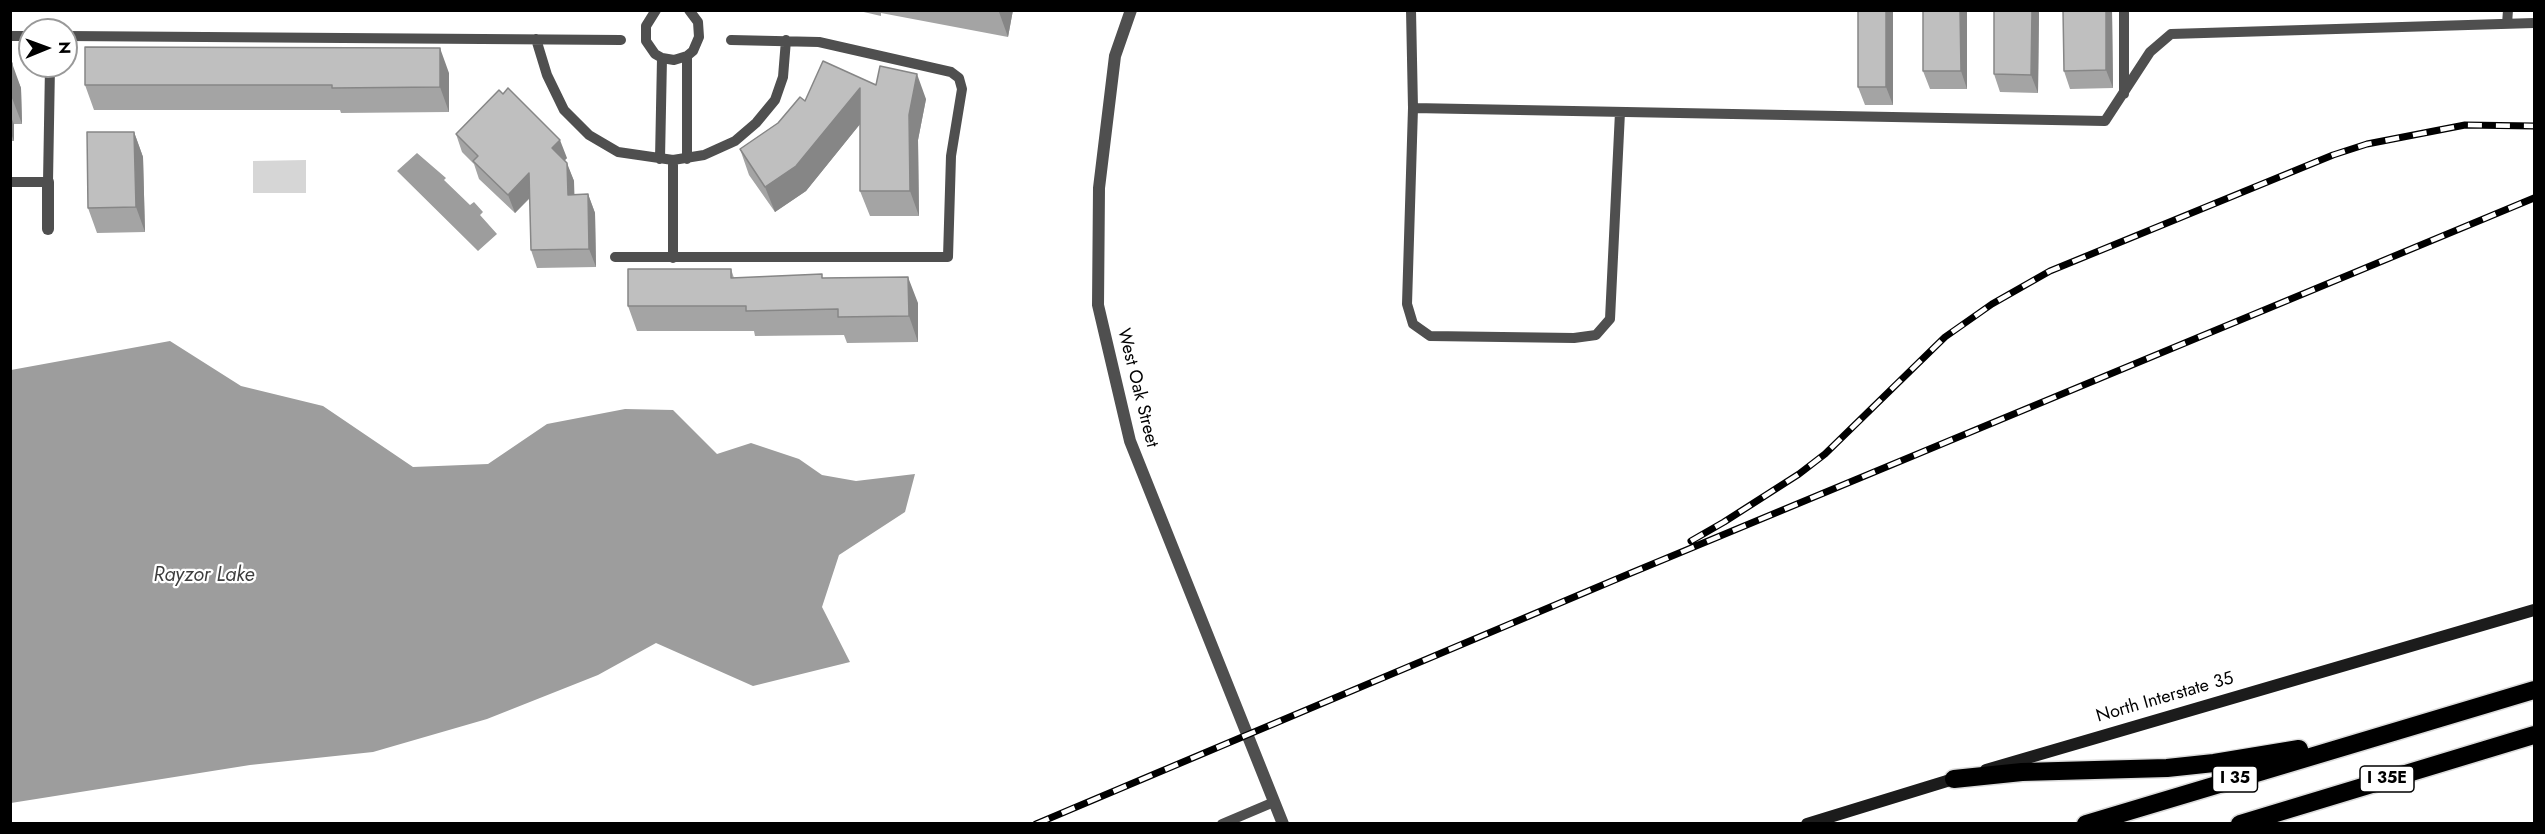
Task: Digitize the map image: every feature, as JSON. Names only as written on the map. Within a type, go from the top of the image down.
[{"type":"highway","name":"I 35","points":[[2086,824],[2535,690]]},
{"type":"highway","points":[[1954,779],[2022,772],[2167,768],[2383,734]]},
{"type":"highway","name":"I 35E","points":[[2240,824],[2535,735]]},
{"type":"main road","name":"North Interstate 35","points":[[1807,824],[2535,609]]},
{"type":"street","name":"West Oak Street","points":[[1131,10],[1115,56],[1099,188],[1098,305],[1130,441],[1283,824]]},
{"type":"street","points":[[48,182],[48,229]]},
{"type":"lane","points":[[656,10],[649,18],[645,33],[650,48],[662,58],[674,60],[687,56],[697,44],[698,22],[689,10]]},
{"type":"lane","points":[[1411,10],[1413,108],[1407,304],[1413,324],[1430,336],[1575,338],[1596,335],[1610,319],[1620,112]]},
{"type":"lane","points":[[2124,10],[2124,94]]},
{"type":"lane","points":[[2507,24],[2508,10]]},
{"type":"lane","points":[[1413,108],[2105,121],[2150,52],[2171,34],[2535,23]]},
{"type":"lane","points":[[78,36],[621,40]]},
{"type":"lane","points":[[537,39],[547,75],[564,110],[590,135],[618,152],[673,160],[687,159],[735,141],[756,123],[775,100],[783,77],[786,40]]},
{"type":"lane","points":[[615,257],[948,257],[951,156],[962,89],[959,78],[951,72],[819,42],[731,40]]},
{"type":"lane","points":[[687,56],[687,159]]},
{"type":"lane","points":[[660,159],[662,58]]},
{"type":"lane","points":[[10,182],[48,182],[51,78]]},
{"type":"lane","points":[[673,160],[673,258]]},
{"type":"lane","points":[[1224,823],[1274,802]]},
{"type":"shaded area","points":[[306,160],[306,193],[253,193],[253,161]]},
{"type":"water","points":[[417,153],[446,178],[444,180],[470,205],[474,202],[483,212],[480,215],[497,234],[478,251],[397,171]]},
{"type":"water","name":"Rayzor Lake","points":[[170,341],[241,386],[323,406],[413,467],[488,464],[547,424],[625,409],[673,410],[717,454],[751,443],[799,459],[822,475],[856,481],[915,474],[905,512],[839,555],[822,607],[850,662],[753,686],[656,643],[598,675],[487,719],[373,752],[250,765],[11,803],[11,370]]},
{"type":"building","points":[[1858,10],[1886,10],[1886,87],[1858,87]]},
{"type":"building","points":[[1923,10],[1960,10],[1961,71],[1923,71]]},
{"type":"building","points":[[1994,10],[2032,10],[2031,75],[1994,74]]},
{"type":"building","points":[[2063,10],[2106,10],[2106,70],[2064,71]]},
{"type":"building","points":[[85,47],[440,48],[440,87],[85,85]]},
{"type":"building","points":[[823,61],[876,85],[880,66],[917,74],[909,115],[910,191],[860,191],[860,88],[796,166],[765,187],[740,149],[778,123],[800,97],[805,101]]},
{"type":"building","points":[[10,63],[12,63],[12,98],[10,98]]},
{"type":"building","points":[[508,88],[560,140],[552,148],[567,163],[568,195],[588,194],[589,249],[531,250],[529,173],[508,195],[473,161],[478,156],[456,134],[499,90],[503,94]]},
{"type":"building","points":[[87,132],[134,132],[136,207],[88,208]]},
{"type":"building","points":[[628,269],[731,269],[731,278],[822,274],[822,278],[908,277],[909,316],[838,317],[838,309],[746,311],[746,306],[628,306]]},
{"type":"railway","points":[[1691,541],[1799,474],[1825,454],[1945,337],[1992,304],[2050,271],[2333,155],[2367,144],[2465,125],[2534,126]]},
{"type":"railway","points":[[1036,824],[1631,573],[2534,198]]}]
